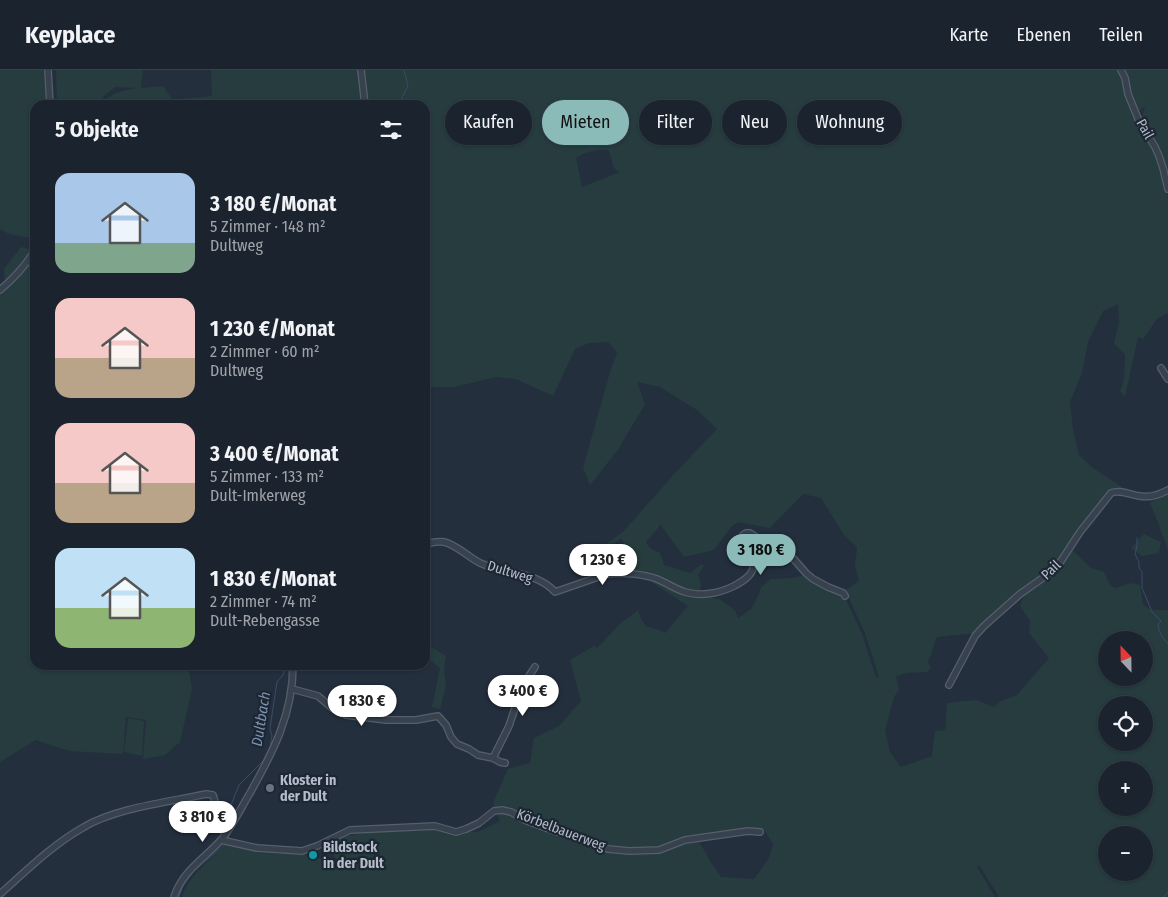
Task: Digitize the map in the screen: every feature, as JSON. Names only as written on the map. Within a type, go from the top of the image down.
[{"type":"street","points":[[48,70],[50,100]]},
{"type":"street","points":[[361,70],[364,100]]},
{"type":"street","name":"Pail","points":[[1121,70],[1139,121],[1159,156],[1168,188]]},
{"type":"street","points":[[0,290],[30,259]]},
{"type":"street","points":[[1161,368],[1168,379]]},
{"type":"street","name":"Pail","points":[[949,685],[975,636],[1020,594],[1054,570],[1080,532],[1111,493],[1118,492],[1149,497],[1168,490]]},
{"type":"street","name":"Dultweg","points":[[430,543],[442,541],[450,544],[481,563],[537,579],[555,592],[615,573],[655,578],[686,592],[709,594],[730,588],[748,577],[753,564],[752,558],[742,540],[746,532],[780,548],[791,556],[813,579],[828,588],[843,593],[845,596]]},
{"type":"street","points":[[493,758],[509,726],[525,682],[535,667]]},
{"type":"street","points":[[174,897],[181,880],[223,837],[247,799],[283,725],[292,689],[293,670]]},
{"type":"street","points":[[292,689],[318,696],[332,708],[346,715],[386,720],[416,720],[438,716],[446,725],[450,737],[457,744],[469,749],[478,756],[493,758],[504,763]]},
{"type":"street","points":[[0,894],[48,850],[85,826],[122,812],[212,794],[223,837]]},
{"type":"street","name":"Körbelbauerweg","points":[[223,837],[257,848],[302,851],[350,830],[435,826],[456,832],[479,823],[494,811],[502,810],[511,812],[546,828],[616,850],[659,850],[685,840],[748,830],[760,832]]},
{"type":"green space","points":[[0,70],[44,70],[46,100],[30,100],[30,238],[9,234],[0,229]]},
{"type":"green space","points":[[56,70],[143,70],[141,88],[163,86],[173,100],[107,100],[122,91],[137,88],[115,87],[102,100],[57,100]]},
{"type":"green space","points":[[211,70],[1120,70],[1134,111],[1132,113],[1137,118],[1157,154],[1166,185],[1168,200],[1168,313],[1157,319],[1143,339],[1138,337],[1125,397],[1120,391],[1124,380],[1125,354],[1114,344],[1119,322],[1118,304],[1103,311],[1088,342],[1082,373],[1070,402],[1073,430],[1079,455],[1093,468],[1122,487],[1121,490],[1111,489],[1049,571],[989,616],[975,633],[937,637],[928,662],[931,668],[927,672],[907,673],[896,676],[899,690],[894,697],[885,730],[890,752],[901,767],[932,756],[935,731],[945,730],[947,703],[976,700],[994,707],[1001,701],[1017,695],[1049,658],[1029,633],[1030,621],[1020,606],[1025,592],[1052,574],[1071,549],[1091,568],[1104,572],[1110,585],[1116,588],[1131,583],[1140,585],[1143,605],[1151,610],[1168,610],[1168,897],[999,897],[979,865],[977,867],[995,897],[182,897],[195,875],[227,844],[261,853],[309,855],[340,865],[328,846],[346,836],[378,831],[430,830],[478,832],[500,821],[493,803],[508,769],[530,763],[534,738],[559,726],[581,701],[570,660],[594,646],[597,648],[621,623],[638,610],[646,626],[665,633],[688,606],[653,583],[652,579],[631,576],[633,556],[628,555],[621,538],[607,550],[600,548],[623,532],[717,429],[697,410],[660,387],[637,382],[645,404],[617,451],[590,485],[583,468],[617,353],[608,342],[589,343],[575,349],[553,396],[516,379],[496,377],[454,387],[430,387],[430,100],[173,100],[212,96]],"holes":[[[609,151],[614,168],[620,172],[582,187],[576,158],[587,152]],[[803,494],[821,498],[844,535],[857,547],[855,566],[859,581],[846,590],[846,592],[865,633],[879,677],[876,677],[862,634],[842,595],[820,586],[805,575],[771,579],[761,587],[751,609],[738,618],[735,610],[719,599],[699,596],[701,583],[698,575],[704,566],[702,564],[690,573],[664,565],[660,553],[650,548],[646,542],[660,524],[684,557],[714,550],[731,527],[738,522],[770,528]],[[747,830],[765,831],[773,844],[769,858],[754,879],[721,877],[697,838]]]},
{"type":"green space","points":[[1123,70],[1168,70],[1168,183],[1141,121],[1145,107],[1138,111],[1129,92]]},
{"type":"green space","points":[[21,247],[30,249],[30,255],[5,282],[4,269]]},
{"type":"green space","points":[[30,262],[30,670],[189,670],[192,689],[180,742],[165,755],[143,759],[146,720],[126,717],[123,754],[69,751],[36,740],[0,762],[0,294]]},
{"type":"green space","points":[[1168,492],[1168,550],[1150,503]]},
{"type":"green space","points":[[1144,534],[1161,542],[1159,553],[1142,556],[1131,548]]},
{"type":"green space","points":[[430,646],[446,656],[444,669],[446,685],[440,709],[432,707],[440,668],[430,660]]},
{"type":"green space","points":[[128,718],[144,721],[142,756],[124,752]]},
{"type":"waterway","name":"Dultbach","points":[[401,100],[408,86],[404,70]]},
{"type":"waterway","points":[[1137,538],[1135,554],[1142,572],[1142,588],[1152,612],[1161,621],[1158,624],[1159,630],[1168,644]]},
{"type":"waterway","name":"Dultbach","points":[[228,825],[231,805],[239,785],[263,761],[270,747],[272,736],[270,728],[277,682],[284,670]]},
{"type":"waterway","name":"Dultbach","points":[[179,897],[183,886],[194,871],[226,844]]},
{"type":"waterway","points":[[1164,897],[1168,892]]},
{"type":"place","name":"Kloster in der Dult","points":[[270,788]]},
{"type":"place","name":"Bildstock in der Dult","points":[[313,855]]}]
